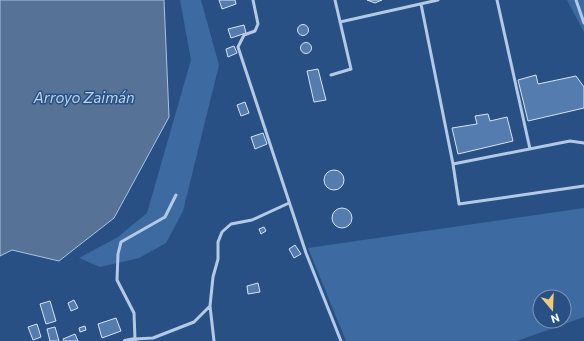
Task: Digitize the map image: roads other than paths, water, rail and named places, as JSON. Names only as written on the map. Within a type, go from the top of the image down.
[{"type":"street","points":[[125,341],[135,340]]},
{"type":"lane","points":[[253,0],[258,24],[255,31],[244,35],[238,47],[306,253],[341,341]]},
{"type":"lane","points":[[331,75],[351,70],[335,0]]},
{"type":"lane","points":[[340,22],[438,0]]},
{"type":"lane","points":[[497,0],[530,149]]},
{"type":"lane","points":[[576,0],[584,23]]},
{"type":"lane","points":[[421,4],[460,204],[584,186]]},
{"type":"lane","points":[[453,164],[570,141],[584,143]]},
{"type":"lane","points":[[176,195],[165,217],[121,242],[118,254],[117,280],[134,313],[135,340],[153,338],[194,322],[210,306]]},
{"type":"lane","points":[[214,341],[210,306],[213,277],[218,259],[218,242],[222,232],[231,224],[252,220],[289,203]]},
{"type":"water","name":"Arroyo Zaimán","points":[[0,0],[164,0],[169,117],[114,218],[59,261],[12,250],[0,256]]}]
